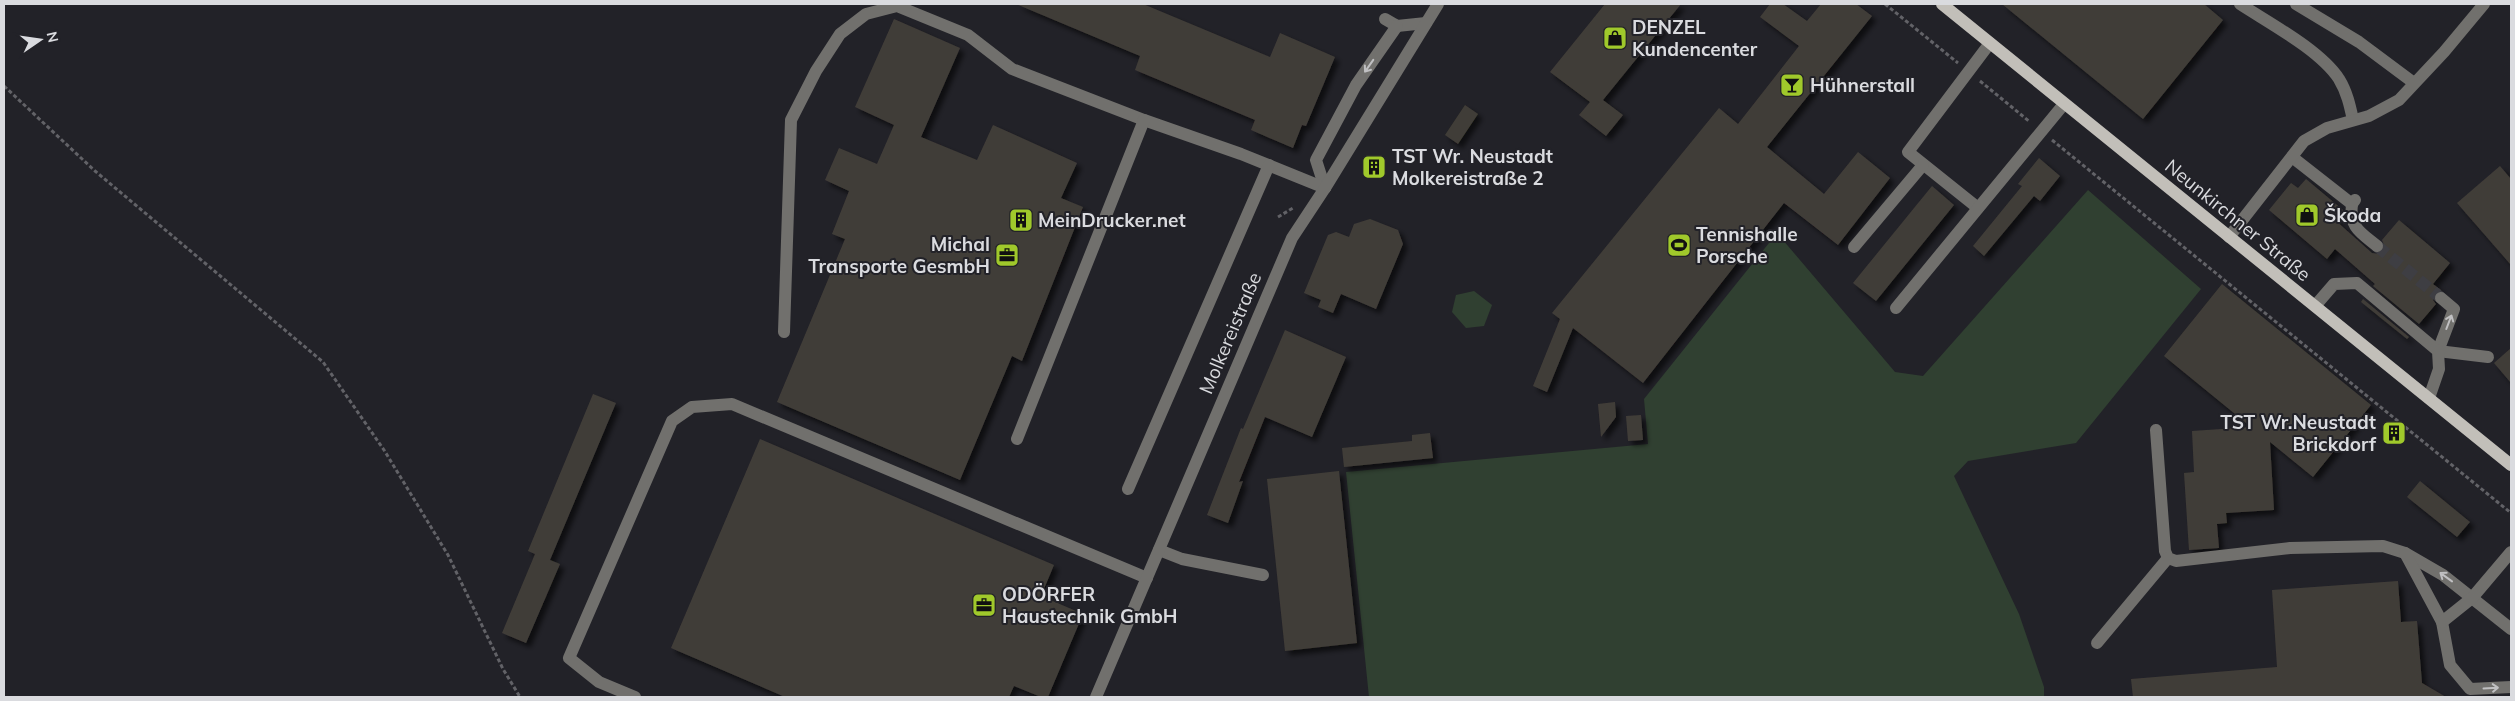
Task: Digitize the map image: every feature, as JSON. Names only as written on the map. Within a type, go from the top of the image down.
[{"type":"main road","name":"Neunkirchner Straße","points":[[1942,4],[2511,465]]},
{"type":"street","name":"Molkereistraße","points":[[1096,697],[1292,238],[1325,188],[1438,4]]},
{"type":"street","points":[[2240,4],[2307,48],[2333,72],[2343,85],[2353,120]]},
{"type":"street","points":[[2296,4],[2360,42],[2414,84]]},
{"type":"street","points":[[2229,237],[2304,141],[2328,128],[2369,116],[2399,100],[2484,4]]},
{"type":"street","points":[[784,332],[791,120],[816,71],[840,34],[866,14],[897,6],[968,35],[1012,69],[1144,120],[1269,165],[1325,188]]},
{"type":"street","points":[[1385,19],[1397,26],[1426,24]]},
{"type":"street","points":[[1325,188],[1316,160],[1356,85],[1397,26]]},
{"type":"street","points":[[1978,208],[1908,152],[1990,43]]},
{"type":"street","points":[[1896,308],[2064,104]]},
{"type":"street","points":[[1017,439],[1144,120]]},
{"type":"street","points":[[2292,156],[2353,202],[2350,219],[2358,231],[2377,246]]},
{"type":"street","points":[[1128,489],[1269,165]]},
{"type":"street","points":[[1854,247],[1923,165]]},
{"type":"street","points":[[2315,306],[2334,284],[2357,283],[2438,351],[2488,357]]},
{"type":"street","points":[[2429,398],[2439,369],[2438,351],[2454,310],[2441,298]]},
{"type":"street","points":[[635,697],[599,682],[569,658],[672,421],[692,407],[732,404],[1147,578]]},
{"type":"street","points":[[2156,430],[2165,551],[2168,558]]},
{"type":"street","points":[[2168,558],[2176,560],[2290,548],[2376,546],[2405,553],[2443,575],[2511,629]]},
{"type":"street","points":[[1160,550],[1182,559],[1262,575]]},
{"type":"street","points":[[2442,622],[2472,598],[2511,552]]},
{"type":"street","points":[[2405,553],[2442,622],[2450,665],[2470,689],[2511,687]]},
{"type":"street","points":[[2097,643],[2168,558]]},
{"type":"path","points":[[1885,4],[2511,513]]},
{"type":"path","points":[[4,86],[95,172],[322,362],[384,450],[448,555],[503,669],[520,697]]},
{"type":"green space","points":[[2088,190],[2201,289],[2076,443],[1968,461],[1954,476],[2019,614],[2044,687],[2044,697],[1369,697],[1346,472],[1648,444],[1644,399],[1777,233],[1895,372],[1923,376]]},
{"type":"green space","points":[[1474,291],[1492,305],[1484,326],[1466,328],[1452,312],[1456,295]]},
{"type":"building","points":[[1016,4],[1143,4],[1270,57],[1280,33],[1335,57],[1306,126],[1302,125],[1293,148],[1251,130],[1255,120],[1135,70],[1140,56]]},
{"type":"building","name":"DENZEL Kundencenter","points":[[1605,4],[1681,4],[1603,100],[1623,115],[1606,136],[1579,115],[1590,102],[1550,72]]},
{"type":"building","name":"Tennishalle Porsche","points":[[1770,4],[1783,4],[1807,21],[1821,4],[1856,4],[1872,16],[1767,147],[1824,194],[1858,152],[1890,178],[1838,245],[1784,203],[1643,383],[1573,328],[1547,392],[1533,386],[1560,319],[1552,313],[1719,108],[1738,124],[1799,46],[1760,17]]},
{"type":"building","points":[[2002,4],[2204,4],[2223,20],[2143,119]]},
{"type":"building","points":[[894,19],[960,48],[921,137],[977,160],[993,125],[1077,163],[1061,198],[1083,207],[1022,361],[1012,356],[960,480],[777,402],[845,239],[832,234],[849,191],[825,180],[839,148],[877,164],[894,125],[855,107]]},
{"type":"building","points":[[1465,105],[1478,114],[1458,144],[1445,135]]},
{"type":"building","points":[[2039,158],[2060,176],[2040,201],[2034,196],[1984,256],[1973,246],[2022,186],[2018,184]]},
{"type":"building","points":[[2500,166],[2511,179],[2511,265],[2457,203]]},
{"type":"building","points":[[2306,179],[2343,210],[2335,220],[2372,253],[2379,254],[2383,251],[2385,247],[2382,240],[2399,220],[2450,263],[2433,284],[2441,290],[2435,293],[2433,300],[2436,304],[2419,324],[2373,286],[2375,284],[2335,249],[2327,259],[2269,210],[2291,183],[2298,188]]},
{"type":"building","points":[[1932,186],[1954,205],[1876,301],[1853,283]]},
{"type":"building","points":[[1370,219],[1398,230],[1403,244],[1376,309],[1341,294],[1333,313],[1318,307],[1321,300],[1304,293],[1328,235],[1336,232],[1349,237],[1354,224]]},
{"type":"building","points":[[2222,284],[2371,405],[2313,477],[2270,442],[2274,510],[2226,513],[2227,523],[2217,524],[2219,548],[2189,550],[2184,473],[2194,472],[2192,431],[2251,427],[2164,356]]},
{"type":"building","points":[[2363,299],[2409,337],[2407,339],[2361,302]]},
{"type":"building","points":[[1285,330],[1346,357],[1312,437],[1265,417],[1239,482],[1243,481],[1228,523],[1207,515],[1241,428],[1243,429]]},
{"type":"building","points":[[2511,348],[2511,383],[2494,363]]},
{"type":"building","points":[[593,394],[616,403],[550,560],[560,564],[526,643],[502,633],[535,554],[528,551]]},
{"type":"building","points":[[1615,402],[1616,417],[1601,437],[1598,404]]},
{"type":"building","points":[[1641,415],[1643,440],[1628,441],[1626,416]]},
{"type":"building","points":[[1430,433],[1433,458],[1344,467],[1342,448],[1412,441],[1412,435]]},
{"type":"building","points":[[760,439],[1054,565],[1041,596],[1083,614],[1048,697],[1041,697],[1014,686],[1009,697],[785,697],[671,648]]},
{"type":"building","points":[[1339,471],[1357,643],[1285,651],[1267,479]]},
{"type":"building","points":[[2420,481],[2470,522],[2457,537],[2407,497]]},
{"type":"building","points":[[2398,581],[2401,622],[2417,621],[2422,683],[2446,697],[2133,697],[2131,679],[2277,667],[2272,590]]},
{"type":"tunnel","points":[[2377,246],[2441,298]]},
{"type":"place","name":"DENZEL Kundencenter","points":[[1615,38]]},
{"type":"place","name":"Hühnerstall","points":[[1792,85]]},
{"type":"place","name":"TST Wr. Neustadt Molkereistraße 2","points":[[1374,167]]},
{"type":"place","name":"Škoda","points":[[2307,215]]},
{"type":"place","name":"MeinDrucker.net","points":[[1021,220]]},
{"type":"place","name":"Tennishalle Porsche","points":[[1679,245]]},
{"type":"place","name":"Michal Transporte GesmbH","points":[[1007,255]]},
{"type":"place","name":"TST Wr.Neustadt Brickdorf","points":[[2394,433]]},
{"type":"place","name":"ODÖRFER Haustechnik GmbH","points":[[984,605]]}]
